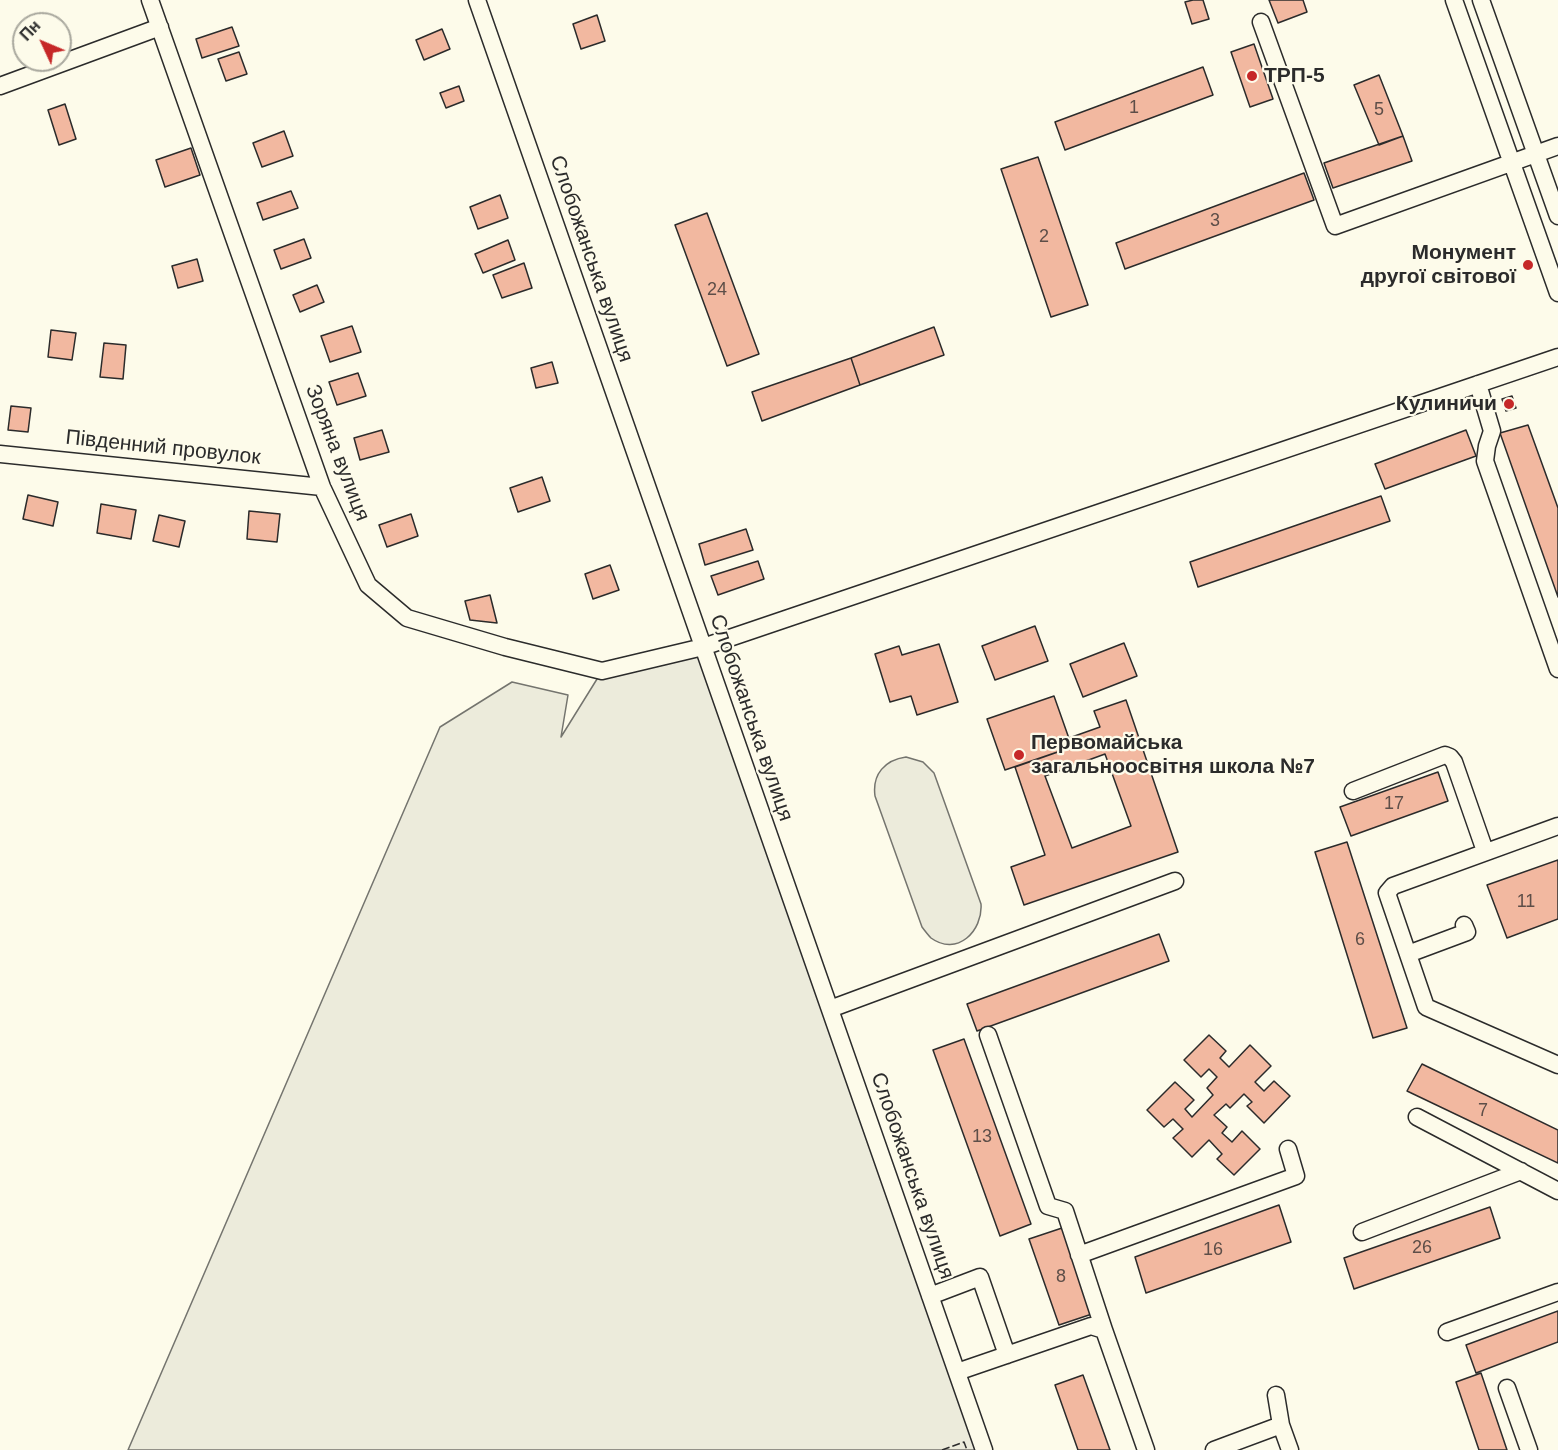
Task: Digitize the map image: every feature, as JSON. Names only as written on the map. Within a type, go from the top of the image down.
[{"type":"street","name":"Зоряна вулиця","points":[[150,0],[322,487],[368,585],[406,618],[505,647],[602,671],[703,647],[1558,357]]},
{"type":"street","name":"Слобожанська вулиця","points":[[477,0],[984,1450]]},
{"type":"street","points":[[1454,0],[1558,293]]},
{"type":"street","points":[[1481,0],[1558,216]]},
{"type":"street","points":[[1261,22],[1335,226],[1558,146]]},
{"type":"street","points":[[0,86],[160,27]]},
{"type":"street","points":[[1478,384],[1492,431],[1485,461],[1558,669]]},
{"type":"street","name":"Південний провулок","points":[[0,454],[322,487]]},
{"type":"street","points":[[1353,791],[1445,755],[1450,757],[1454,762],[1485,851]]},
{"type":"street","points":[[1558,826],[1393,886],[1387,893],[1426,1007],[1558,1065]]},
{"type":"street","points":[[830,1010],[1175,881]]},
{"type":"street","points":[[1408,954],[1467,932],[1464,925]]},
{"type":"street","points":[[988,1035],[1048,1206],[1065,1211],[1146,1450]]},
{"type":"street","points":[[1417,1117],[1558,1191]]},
{"type":"street","points":[[1079,1255],[1296,1176],[1288,1149]]},
{"type":"street","points":[[1362,1232],[1521,1171]]},
{"type":"street","points":[[930,1296],[980,1277],[1007,1354]]},
{"type":"street","points":[[1448,1332],[1558,1292]]},
{"type":"street","points":[[957,1372],[1091,1326],[1104,1330]]},
{"type":"street","points":[[1507,1388],[1529,1450]]},
{"type":"street","points":[[1276,1395],[1281,1425],[1290,1450]]},
{"type":"street","points":[[1214,1450],[1281,1425]]},
{"type":"shaded area","points":[[703,647],[984,1450],[128,1450],[440,727],[512,682],[568,695],[561,737],[602,671]]},
{"type":"shaded area","points":[[906,757],[923,762],[934,773],[981,904],[978,923],[973,932],[959,943],[950,945],[941,943],[931,938],[922,927],[875,796],[876,781],[882,769],[892,761]]},
{"type":"building","points":[[1203,0],[1209,19],[1192,24],[1185,2]]},
{"type":"building","points":[[1269,0],[1303,0],[1307,12],[1278,23]]},
{"type":"building","points":[[597,15],[605,41],[581,49],[573,24]]},
{"type":"building","points":[[232,27],[239,46],[202,58],[196,39]]},
{"type":"building","points":[[442,29],[450,49],[424,60],[416,40]]},
{"type":"building","name":"ТРП-5","points":[[1254,44],[1273,99],[1250,107],[1231,52]]},
{"type":"building","points":[[239,52],[247,74],[226,81],[218,59]]},
{"type":"building","points":[[1203,67],[1213,95],[1065,150],[1055,122]]},
{"type":"building","points":[[1379,75],[1403,136],[1379,145],[1354,85]]},
{"type":"building","points":[[459,86],[464,101],[446,108],[440,93]]},
{"type":"building","points":[[65,104],[76,139],[59,145],[48,110]]},
{"type":"building","points":[[284,131],[293,156],[262,167],[253,143]]},
{"type":"building","points":[[1403,136],[1412,161],[1333,188],[1324,163]]},
{"type":"building","points":[[191,148],[200,175],[165,187],[156,160]]},
{"type":"building","points":[[1038,157],[1088,305],[1051,317],[1001,169]]},
{"type":"building","points":[[1304,173],[1314,200],[1125,269],[1116,243]]},
{"type":"building","points":[[291,191],[298,208],[263,220],[257,203]]},
{"type":"building","points":[[500,195],[508,218],[478,229],[470,207]]},
{"type":"building","points":[[707,213],[759,354],[727,366],[675,225]]},
{"type":"building","points":[[304,239],[311,258],[281,269],[274,250]]},
{"type":"building","points":[[508,240],[515,260],[483,273],[475,254]]},
{"type":"building","points":[[197,259],[203,281],[178,288],[172,266]]},
{"type":"building","points":[[524,263],[532,288],[502,298],[493,275]]},
{"type":"building","points":[[317,285],[324,302],[300,312],[293,295]]},
{"type":"building","points":[[352,326],[361,352],[330,362],[321,336]]},
{"type":"building","points":[[934,327],[944,355],[860,385],[851,358]]},
{"type":"building","points":[[51,330],[76,333],[72,360],[48,357]]},
{"type":"building","points":[[104,343],[126,345],[123,379],[100,377]]},
{"type":"building","points":[[851,358],[860,385],[762,421],[752,392]]},
{"type":"building","points":[[552,362],[558,383],[536,388],[531,368]]},
{"type":"building","points":[[358,373],[366,396],[337,405],[329,382]]},
{"type":"building","name":"Кулиничи","points":[[1512,396],[1516,408],[1506,411],[1502,399]]},
{"type":"building","points":[[11,406],[31,408],[28,432],[8,430]]},
{"type":"building","points":[[1528,425],[1558,508],[1558,597],[1500,433]]},
{"type":"building","points":[[382,430],[389,452],[360,460],[354,438]]},
{"type":"building","points":[[1466,430],[1476,456],[1385,489],[1375,464]]},
{"type":"building","points":[[542,477],[550,501],[518,512],[510,488]]},
{"type":"building","points":[[28,495],[58,502],[53,526],[23,519]]},
{"type":"building","points":[[1381,496],[1390,521],[1198,587],[1190,562]]},
{"type":"building","points":[[101,504],[136,510],[131,539],[97,533]]},
{"type":"building","points":[[249,511],[280,514],[277,542],[247,539]]},
{"type":"building","points":[[411,514],[418,536],[387,547],[379,525]]},
{"type":"building","points":[[159,515],[185,521],[179,547],[153,541]]},
{"type":"building","points":[[746,529],[753,550],[705,565],[699,544]]},
{"type":"building","points":[[758,561],[764,579],[718,595],[711,576]]},
{"type":"building","points":[[610,565],[619,590],[593,599],[585,574]]},
{"type":"building","points":[[490,595],[497,623],[470,620],[465,601]]},
{"type":"building","points":[[1035,626],[1048,661],[995,680],[982,646]]},
{"type":"building","points":[[1124,643],[1137,676],[1083,697],[1070,664]]},
{"type":"building","points":[[939,644],[958,702],[917,715],[911,696],[890,702],[875,654],[899,646],[902,655]]},
{"type":"building","points":[[1054,696],[1072,747],[1005,770],[987,719]]},
{"type":"building","points":[[1126,700],[1178,852],[1024,905],[1011,867],[1045,855],[1015,767],[1072,747],[1069,738],[1100,727],[1094,711]],"holes":[[[1105,754],[1131,826],[1072,848],[1045,776]]]},
{"type":"building","points":[[1438,772],[1448,801],[1351,836],[1340,807]]},
{"type":"building","points":[[1347,842],[1407,1028],[1373,1038],[1315,852]]},
{"type":"building","points":[[1558,860],[1558,919],[1507,938],[1487,885]]},
{"type":"building","points":[[1159,934],[1169,961],[977,1031],[967,1004]]},
{"type":"building","points":[[1209,1035],[1226,1051],[1220,1058],[1229,1067],[1250,1045],[1271,1066],[1255,1082],[1264,1091],[1274,1081],[1290,1096],[1264,1123],[1247,1106],[1252,1102],[1244,1094],[1230,1108],[1226,1104],[1214,1115],[1227,1127],[1222,1133],[1232,1142],[1242,1131],[1260,1149],[1234,1175],[1217,1159],[1222,1154],[1209,1140],[1192,1157],[1173,1138],[1183,1129],[1173,1119],[1164,1127],[1147,1110],[1175,1082],[1194,1100],[1185,1109],[1192,1117],[1213,1095],[1207,1088],[1217,1077],[1209,1069],[1201,1077],[1184,1060]]},
{"type":"building","points":[[964,1039],[1031,1224],[1000,1236],[933,1050]]},
{"type":"building","points":[[1422,1064],[1558,1130],[1558,1163],[1407,1091]]},
{"type":"building","points":[[1279,1205],[1291,1242],[1146,1293],[1135,1257]]},
{"type":"building","points":[[1490,1207],[1500,1238],[1354,1289],[1344,1258]]},
{"type":"building","points":[[1062,1228],[1092,1314],[1059,1325],[1029,1239]]},
{"type":"building","points":[[1558,1311],[1558,1342],[1476,1373],[1466,1345]]},
{"type":"building","points":[[1481,1373],[1507,1450],[1479,1450],[1456,1382]]},
{"type":"building","points":[[1083,1375],[1110,1450],[1078,1450],[1055,1385]]},
{"type":"fence","points":[[942,1450],[964,1442],[967,1450]]},
{"type":"place","name":"ТРП-5","points":[[1252,76]]},
{"type":"place","name":"Монумент другої світової","points":[[1528,265]]},
{"type":"place","name":"Кулиничи","points":[[1509,404]]},
{"type":"place","name":"Первомайська загальноосвітня школа №7","points":[[1019,755]]}]
